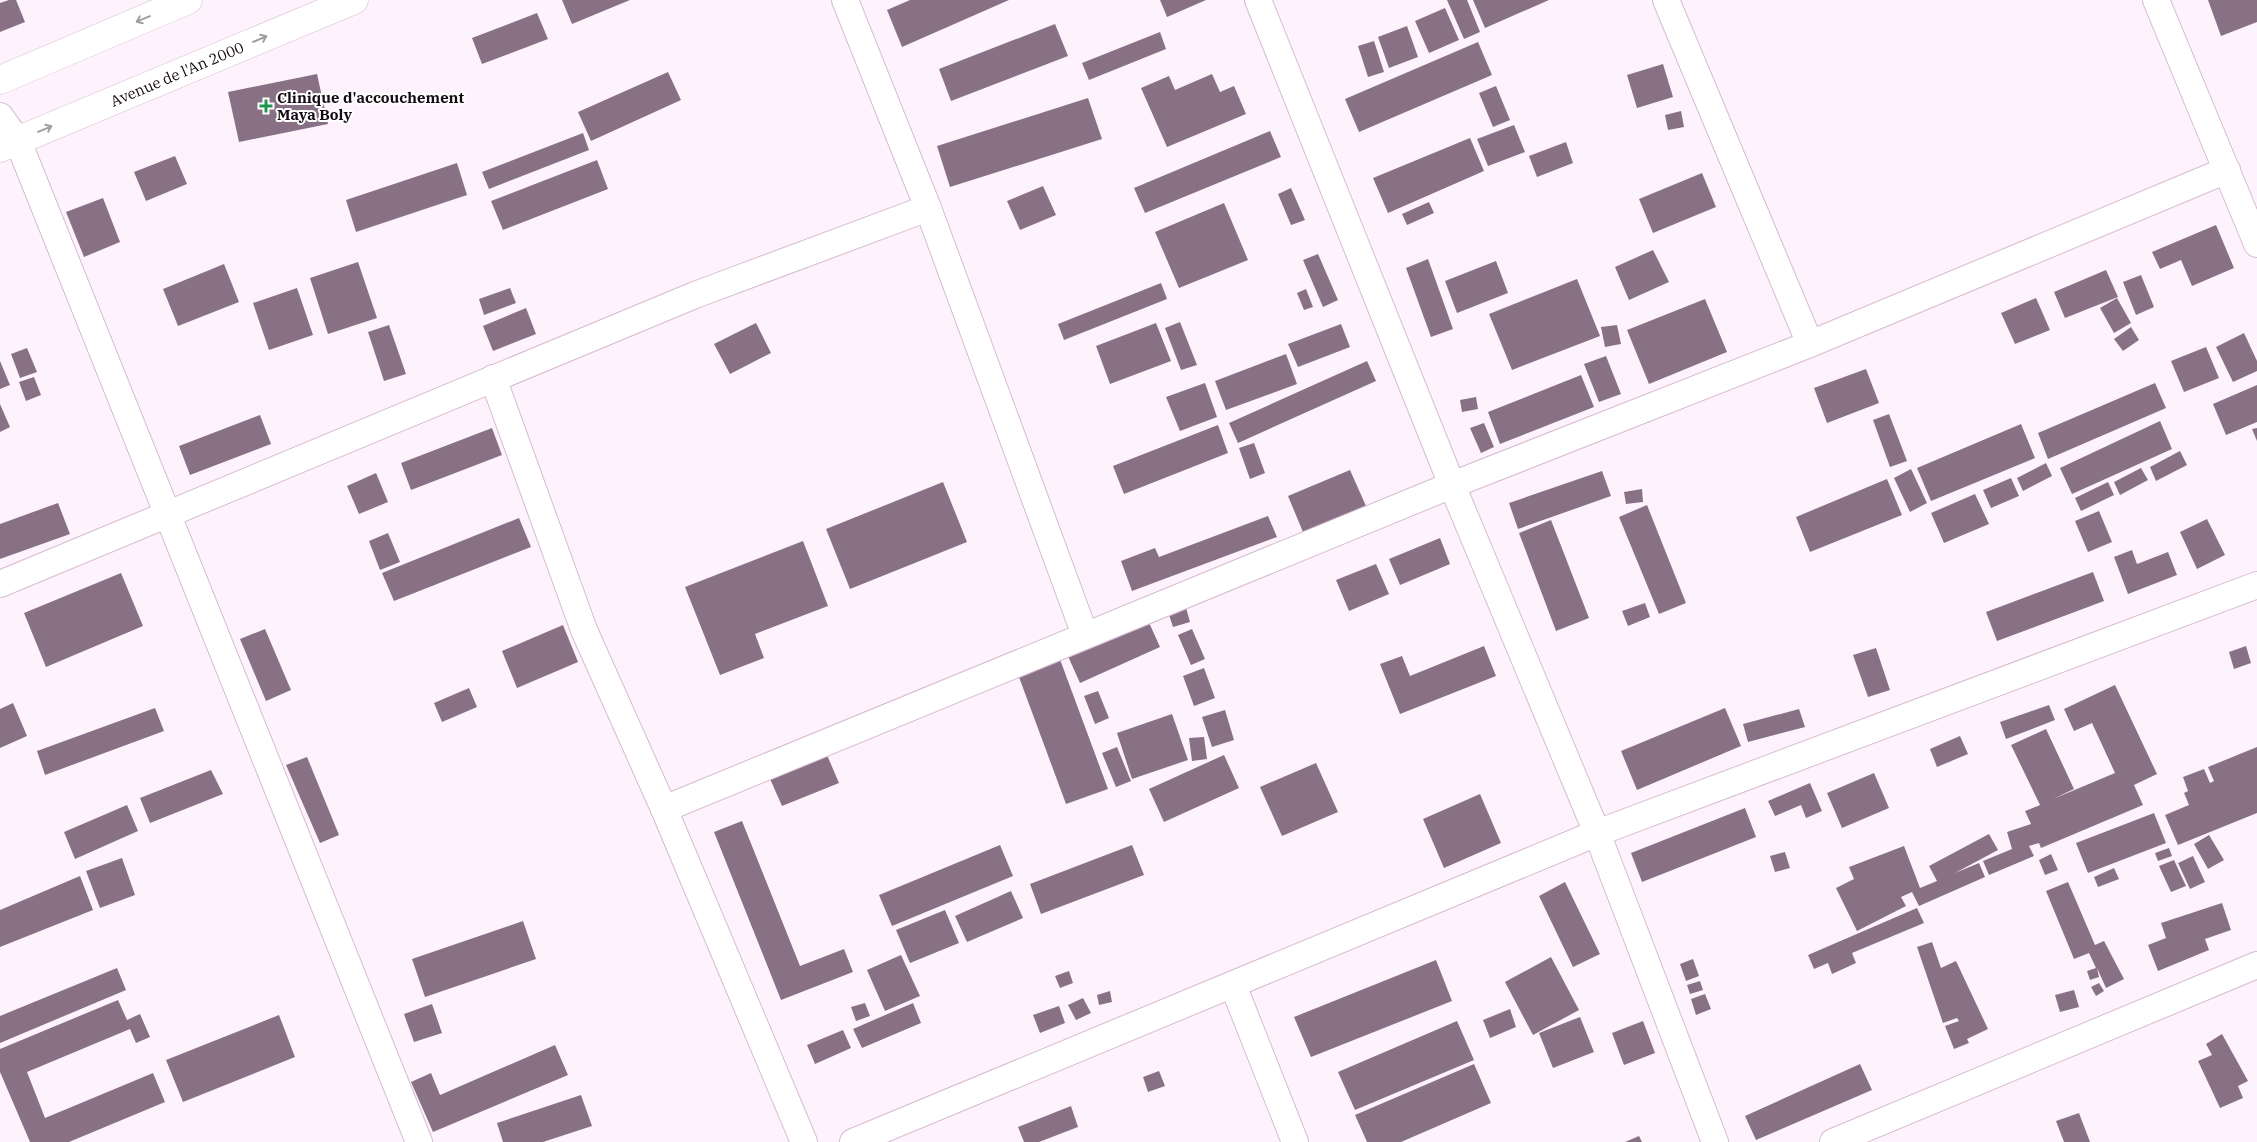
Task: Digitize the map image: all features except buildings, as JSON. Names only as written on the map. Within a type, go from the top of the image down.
[{"type":"main road","points":[[0,80],[188,0]]},
{"type":"main road","name":"Avenue de l'An 2000","points":[[9,144],[354,0]]},
{"type":"street","points":[[844,0],[928,208],[1085,635]]},
{"type":"street","points":[[1258,0],[1452,485],[1597,833],[1715,1142]]},
{"type":"street","points":[[1666,0],[1810,344]]},
{"type":"street","points":[[2156,0],[2257,244]]},
{"type":"street","points":[[0,116],[9,144],[168,515],[419,1142]]},
{"type":"street","points":[[664,810],[1452,485],[1810,344],[2227,170]]},
{"type":"street","points":[[0,584],[695,295],[928,208]]},
{"type":"street","points":[[493,378],[584,630],[664,810],[804,1142]]},
{"type":"street","points":[[853,1142],[1597,833],[2257,585]]},
{"type":"street","points":[[1833,1142],[2257,965]]},
{"type":"street","points":[[1233,985],[1295,1142]]},
{"type":"place","name":"Clinique d'accouchement Maya Boly","points":[[266,106]]}]
